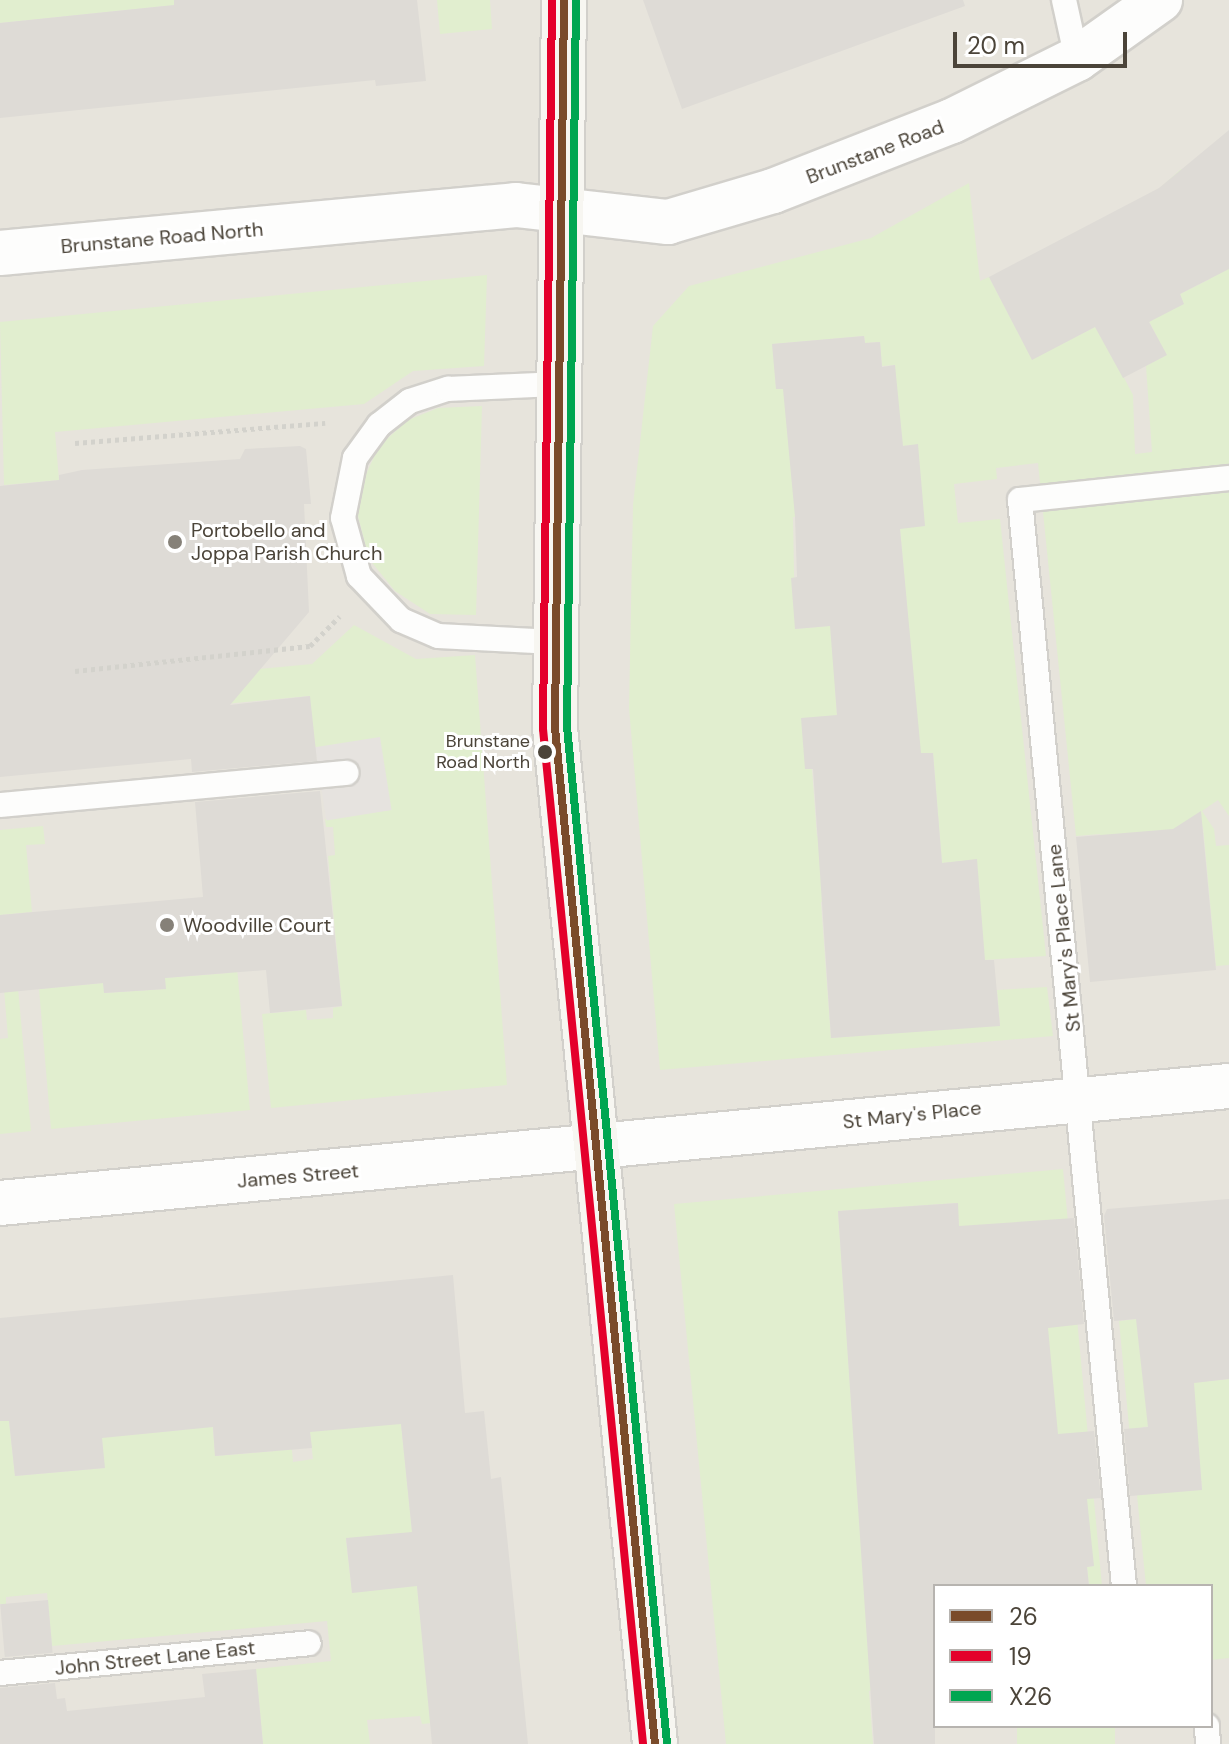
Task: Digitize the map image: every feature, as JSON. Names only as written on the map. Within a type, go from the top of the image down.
[{"type":"main road","points":[[564,0],[564,209],[554,642],[555,728],[655,1744]]},
{"type":"street","name":"Brunstane Road","points":[[564,209],[650,223],[696,214],[857,161],[952,121],[1077,59],[1160,0]]},
{"type":"street","name":"Brunstane Road North","points":[[0,253],[516,205],[564,209]]},
{"type":"street","name":"St Mary's Place","points":[[595,1146],[1229,1086]]},
{"type":"street","name":"James Street","points":[[0,1203],[595,1146]]},
{"type":"lane","points":[[1064,0],[1077,59]]},
{"type":"lane","points":[[554,642],[438,636],[401,620],[370,593],[351,557],[343,518],[348,478],[365,441],[394,412],[429,393],[469,386],[560,384]]},
{"type":"lane","name":"St Mary's Place Lane","points":[[1124,1584],[1080,1098],[1020,500],[1229,478]]},
{"type":"lane","points":[[0,805],[347,773]]},
{"type":"lane","name":"John Street Lane East","points":[[0,1673],[309,1643]]},
{"type":"path","points":[[75,443],[350,422],[365,441]]},
{"type":"path","points":[[75,671],[310,646],[353,602],[370,593]]},
{"type":"shaded area","points":[[0,0],[1229,0],[1229,1744],[0,1744]]},
{"type":"shaded area","points":[[380,737],[392,810],[326,820],[315,747]]},
{"type":"green space","points":[[0,0],[174,0],[183,99],[165,6],[0,23]]},
{"type":"green space","points":[[437,0],[490,0],[492,29],[440,34]]},
{"type":"green space","points":[[1181,169],[1229,226],[1229,816],[1218,800],[1202,811],[1214,829],[1216,846],[1229,845],[1229,965],[1216,966],[1203,827],[1177,829],[1104,875],[1100,834],[1076,836],[1038,463],[996,468],[997,479],[954,484],[958,523],[1000,519],[1046,956],[984,960],[976,860],[942,863],[933,753],[920,753],[835,688],[837,715],[805,769],[812,769],[817,836],[871,832],[880,897],[821,902],[831,1038],[1000,1025],[997,990],[1047,987],[1053,1036],[660,1070],[629,708],[633,505],[653,326],[689,286],[871,238],[969,183],[980,281],[989,277],[1032,359],[1097,326],[1133,395],[1135,454],[1152,452],[1146,366],[1166,355],[1147,317],[1183,304],[1180,294],[1210,279],[1162,186]],"holes":[[[864,336],[865,343],[880,342],[882,366],[895,365],[873,448],[917,445],[899,517],[908,619],[795,629],[793,517],[842,514],[784,389],[776,389],[773,344]]]},
{"type":"green space","points":[[487,275],[484,366],[413,371],[364,404],[55,432],[59,480],[4,485],[0,322]]},
{"type":"green space","points":[[482,406],[476,615],[430,614],[395,591],[369,559],[358,516],[361,485],[379,446],[408,420],[438,408]]},
{"type":"green space","points":[[354,625],[416,659],[475,655],[507,1085],[271,1108],[262,1014],[306,1010],[307,1020],[333,1018],[333,1008],[342,1006],[328,856],[335,855],[333,827],[326,827],[325,819],[390,810],[315,746],[309,696],[36,722],[154,679],[312,664]]},
{"type":"green space","points":[[43,826],[45,844],[26,845],[32,912],[0,915],[0,830]]},
{"type":"green space","points":[[236,957],[250,1110],[51,1129],[39,989],[103,983],[105,993],[165,989],[165,978],[228,973]]},
{"type":"green space","points":[[18,988],[31,1131],[0,1134],[0,1039],[8,1038],[4,989]]},
{"type":"green space","points":[[1063,1169],[1102,1584],[1089,1584],[1087,1567],[1093,1566],[872,1479],[933,1645],[933,1685],[869,1691],[873,1744],[726,1744],[674,1204]],"holes":[[[957,1203],[959,1226],[852,1411],[838,1211]]]},
{"type":"green space","points":[[1145,1318],[1144,1387],[1229,1379],[1229,1658],[1213,1660],[1213,1584],[1146,1584],[1137,1495],[1202,1489],[1196,1423],[1142,1427],[1144,1457],[1132,1458],[1119,1321]]},
{"type":"green space","points":[[398,1395],[413,1540],[401,1533],[346,1539],[352,1592],[407,1587],[416,1577],[422,1632],[516,1622],[520,1662],[427,1670],[432,1723],[422,1724],[420,1716],[367,1720],[370,1744],[263,1744],[256,1669],[331,1661],[327,1621],[52,1646],[47,1593],[6,1597],[6,1604],[0,1604],[0,1421],[9,1421],[15,1476],[104,1468],[100,1412],[140,1434],[181,1430],[211,1403],[215,1456],[276,1451],[273,1405]],"holes":[[[308,1414],[313,1459],[293,1462],[289,1416]]]},
{"type":"green space","points":[[1017,1728],[1115,1728],[1115,1744],[1017,1744]]},
{"type":"building","points":[[174,0],[417,0],[426,81],[376,86],[375,80],[0,118],[0,23],[174,5]]},
{"type":"building","points":[[643,0],[963,0],[965,6],[682,109]]},
{"type":"building","points":[[1229,130],[1229,269],[1180,294],[1184,304],[1149,322],[1167,355],[1123,378],[1095,327],[1032,360],[989,277],[1159,188]]},
{"type":"building","points":[[864,336],[865,343],[880,342],[882,367],[895,365],[903,446],[918,444],[925,526],[900,529],[921,753],[933,753],[942,863],[977,859],[985,960],[994,960],[1000,1026],[831,1038],[813,769],[805,769],[801,718],[837,715],[830,626],[795,629],[791,578],[797,577],[795,517],[783,389],[776,389],[772,344]]},
{"type":"building","points":[[300,446],[306,449],[311,504],[304,504],[309,612],[230,705],[310,696],[317,761],[192,772],[191,759],[0,777],[0,486],[59,480],[59,475],[82,470],[240,459],[245,449]]},
{"type":"building","name":"Woodville Court","points":[[320,791],[342,1006],[270,1013],[266,970],[165,978],[166,989],[104,993],[103,983],[0,993],[0,915],[203,897],[195,802]]},
{"type":"building","points":[[1201,811],[1216,970],[1090,982],[1076,837],[1173,829]]},
{"type":"building","points":[[1229,1199],[1229,1379],[1194,1383],[1202,1490],[1130,1496],[1124,1429],[1148,1427],[1136,1319],[1114,1321],[1104,1216],[1107,1209]]},
{"type":"building","points":[[958,1203],[959,1226],[1074,1218],[1084,1324],[1048,1328],[1058,1434],[1094,1431],[1101,1498],[1087,1499],[1094,1566],[1087,1567],[1089,1584],[933,1584],[935,1744],[874,1744],[838,1211]]},
{"type":"building","points":[[453,1275],[465,1413],[484,1411],[491,1479],[501,1477],[528,1744],[432,1744],[417,1586],[352,1593],[346,1538],[412,1532],[401,1424],[310,1432],[312,1448],[215,1456],[213,1427],[102,1438],[105,1468],[15,1476],[9,1421],[0,1421],[0,1318]]},
{"type":"building","points":[[48,1600],[53,1653],[5,1657],[0,1604]]},
{"type":"building","points":[[256,1669],[263,1744],[0,1744],[0,1688],[55,1683],[57,1699],[65,1698],[67,1711],[205,1697],[202,1674]]},
{"type":"transit line","name":"19","points":[[552,0],[543,729],[643,1744]]},
{"type":"transit line","name":"26","points":[[564,0],[555,728],[655,1744]]},
{"type":"transit line","name":"X26","points":[[576,0],[567,727],[667,1743]]},
{"type":"place","name":"Portobello and Joppa Parish Church","points":[[175,542]]},
{"type":"place","name":"Brunstane Road North","points":[[545,752]]},
{"type":"place","name":"Woodville Court","points":[[167,925]]}]
